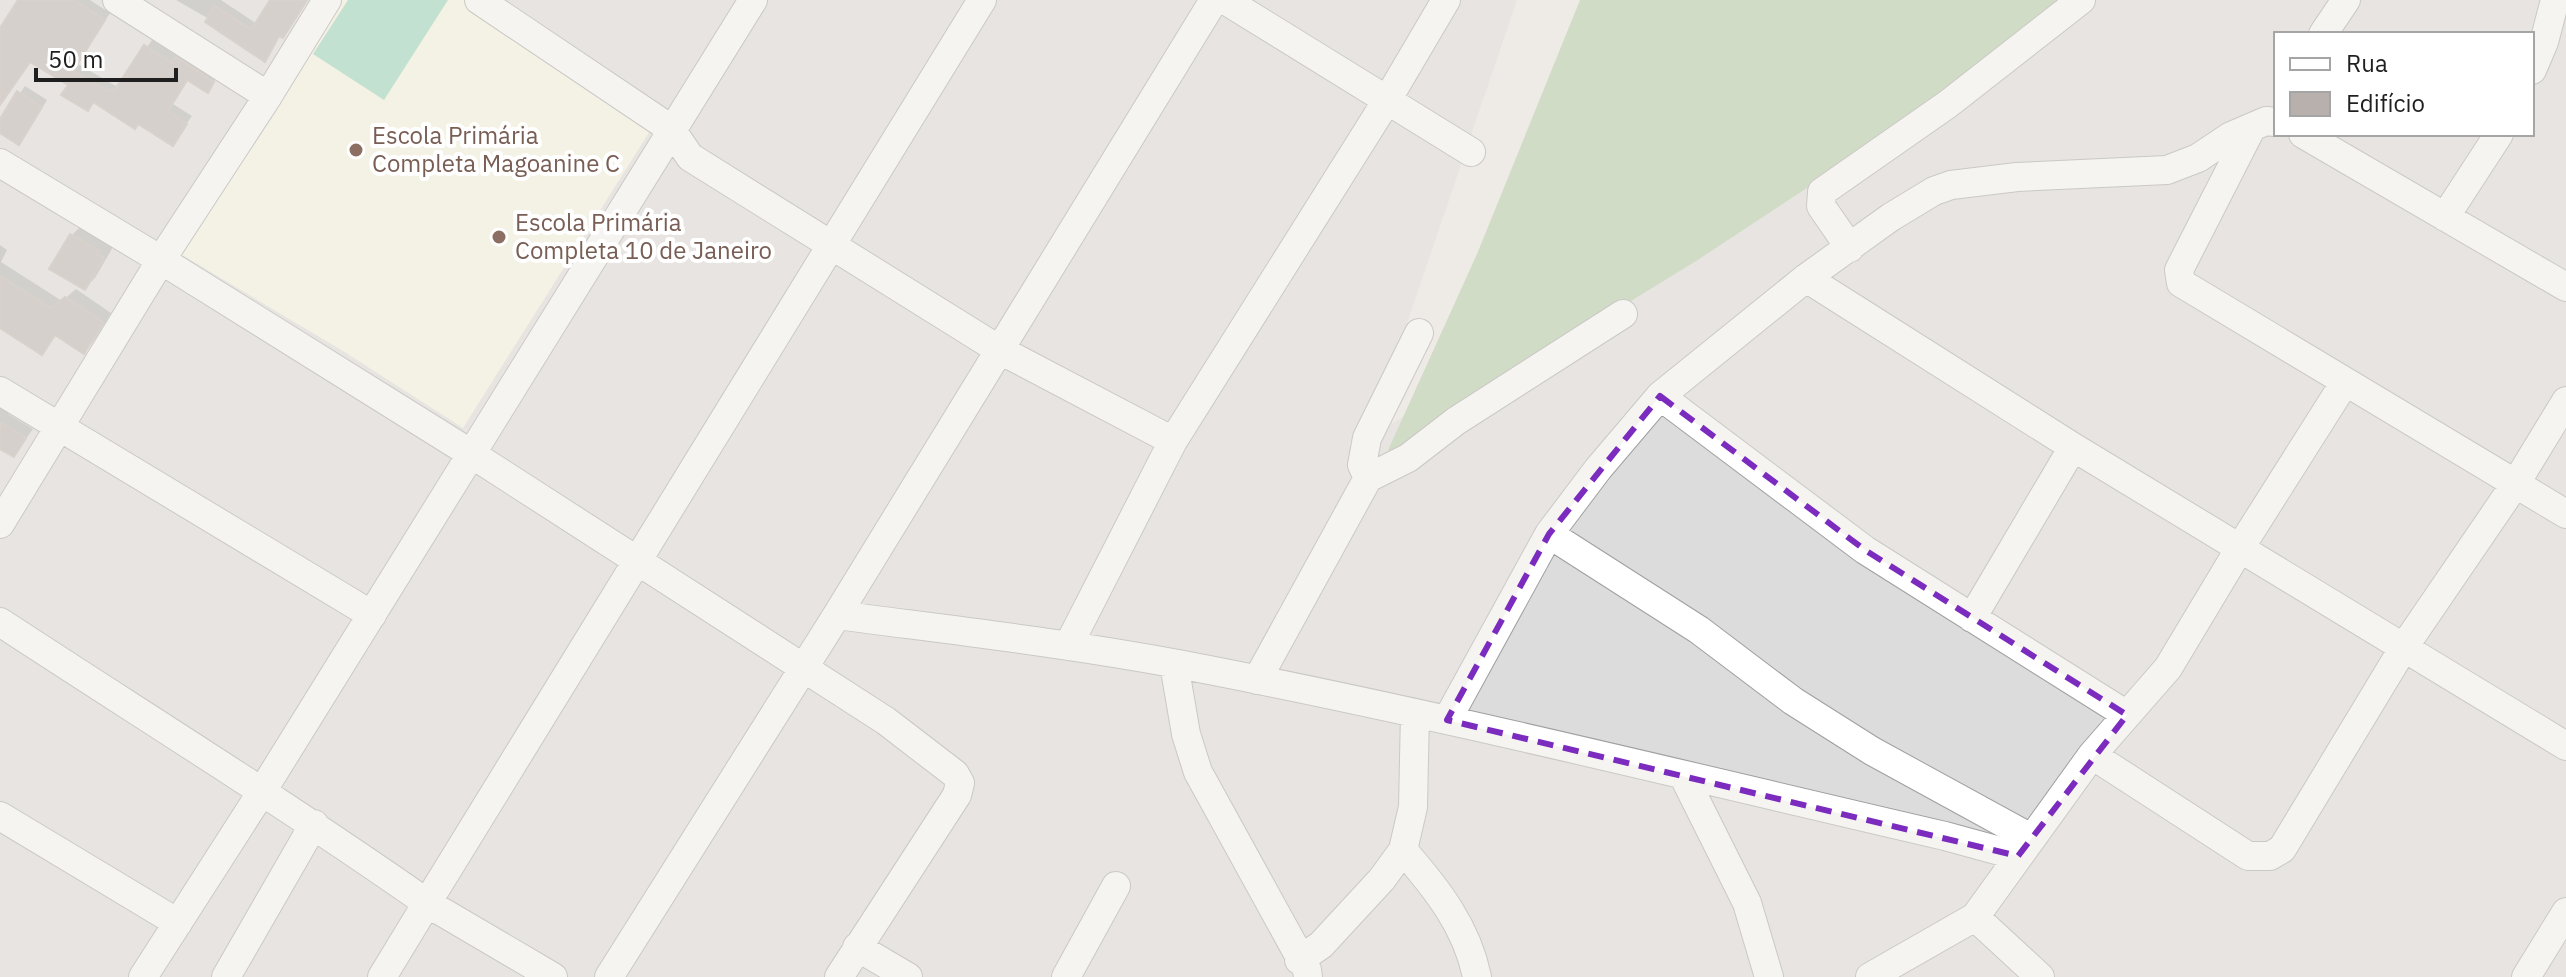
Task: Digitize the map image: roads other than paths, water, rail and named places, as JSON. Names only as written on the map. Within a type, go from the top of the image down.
[{"type":"street","points":[[117,0],[268,96]]},
{"type":"street","points":[[0,524],[161,260],[327,0]]},
{"type":"street","points":[[479,0],[671,129],[690,157],[830,246],[998,349],[1173,441]]},
{"type":"street","points":[[143,977],[261,793],[753,0]]},
{"type":"street","points":[[382,977],[982,0]]},
{"type":"street","points":[[609,977],[837,615],[1214,0]]},
{"type":"street","points":[[1225,0],[1471,152]]},
{"type":"street","points":[[1068,646],[1173,441],[1386,102],[1446,0]]},
{"type":"street","points":[[1850,248],[1821,206],[1822,192],[1948,104],[2081,0]]},
{"type":"street","points":[[2324,32],[2346,0]]},
{"type":"street","points":[[2534,65],[2555,0]]},
{"type":"street","points":[[1447,720],[1549,534],[1598,469],[1660,396],[1806,278],[1891,217],[1934,191],[1951,185],[2017,177],[2167,170],[2198,158],[2231,136],[2270,122]]},
{"type":"street","points":[[2270,122],[2179,270],[2181,283],[2566,514]]},
{"type":"street","points":[[2306,136],[2566,287]]},
{"type":"street","points":[[2445,217],[2498,136]]},
{"type":"street","points":[[0,163],[470,453],[886,721],[947,766],[960,783],[957,795],[839,977]]},
{"type":"street","points":[[1806,278],[2073,447],[2566,746]]},
{"type":"street","points":[[1257,680],[1368,478],[1408,458],[1456,421],[1623,314]]},
{"type":"street","points":[[1368,478],[1362,465],[1367,438],[1419,333]]},
{"type":"street","points":[[1870,977],[1975,917],[2092,755],[2168,668],[2345,382]]},
{"type":"street","points":[[0,391],[372,615]]},
{"type":"street","points":[[1660,396],[1865,550],[2127,715]]},
{"type":"street","points":[[2092,755],[2248,856],[2270,856],[2282,849],[2404,647],[2516,483],[2566,401]]},
{"type":"street","points":[[1972,618],[2073,447]]},
{"type":"street","points":[[1549,534],[1699,630],[1793,701],[2024,847]]},
{"type":"street","points":[[837,615],[1068,646],[1257,680],[1447,720],[1945,836],[2024,847]]},
{"type":"street","points":[[0,622],[261,793],[314,824],[427,903],[553,977]]},
{"type":"street","points":[[1174,664],[1186,734],[1198,772],[1304,968],[1382,879],[1403,850],[1413,807],[1415,713]]},
{"type":"street","points":[[1683,775],[1747,903],[1769,977]]},
{"type":"street","points":[[0,816],[178,923]]},
{"type":"street","points":[[226,977],[314,824]]},
{"type":"street","points":[[1403,850],[1440,892],[1471,950],[1477,977]]},
{"type":"street","points":[[1066,977],[1116,886]]},
{"type":"street","points":[[2526,977],[2566,912]]},
{"type":"street","points":[[1975,917],[2040,977]]},
{"type":"street","points":[[857,947],[908,977]]},
{"type":"place","name":"Escola Primária Completa Magoanine C","points":[[356,150]]},
{"type":"place","name":"Escola Primária Completa 10 de Janeiro","points":[[499,237]]}]
